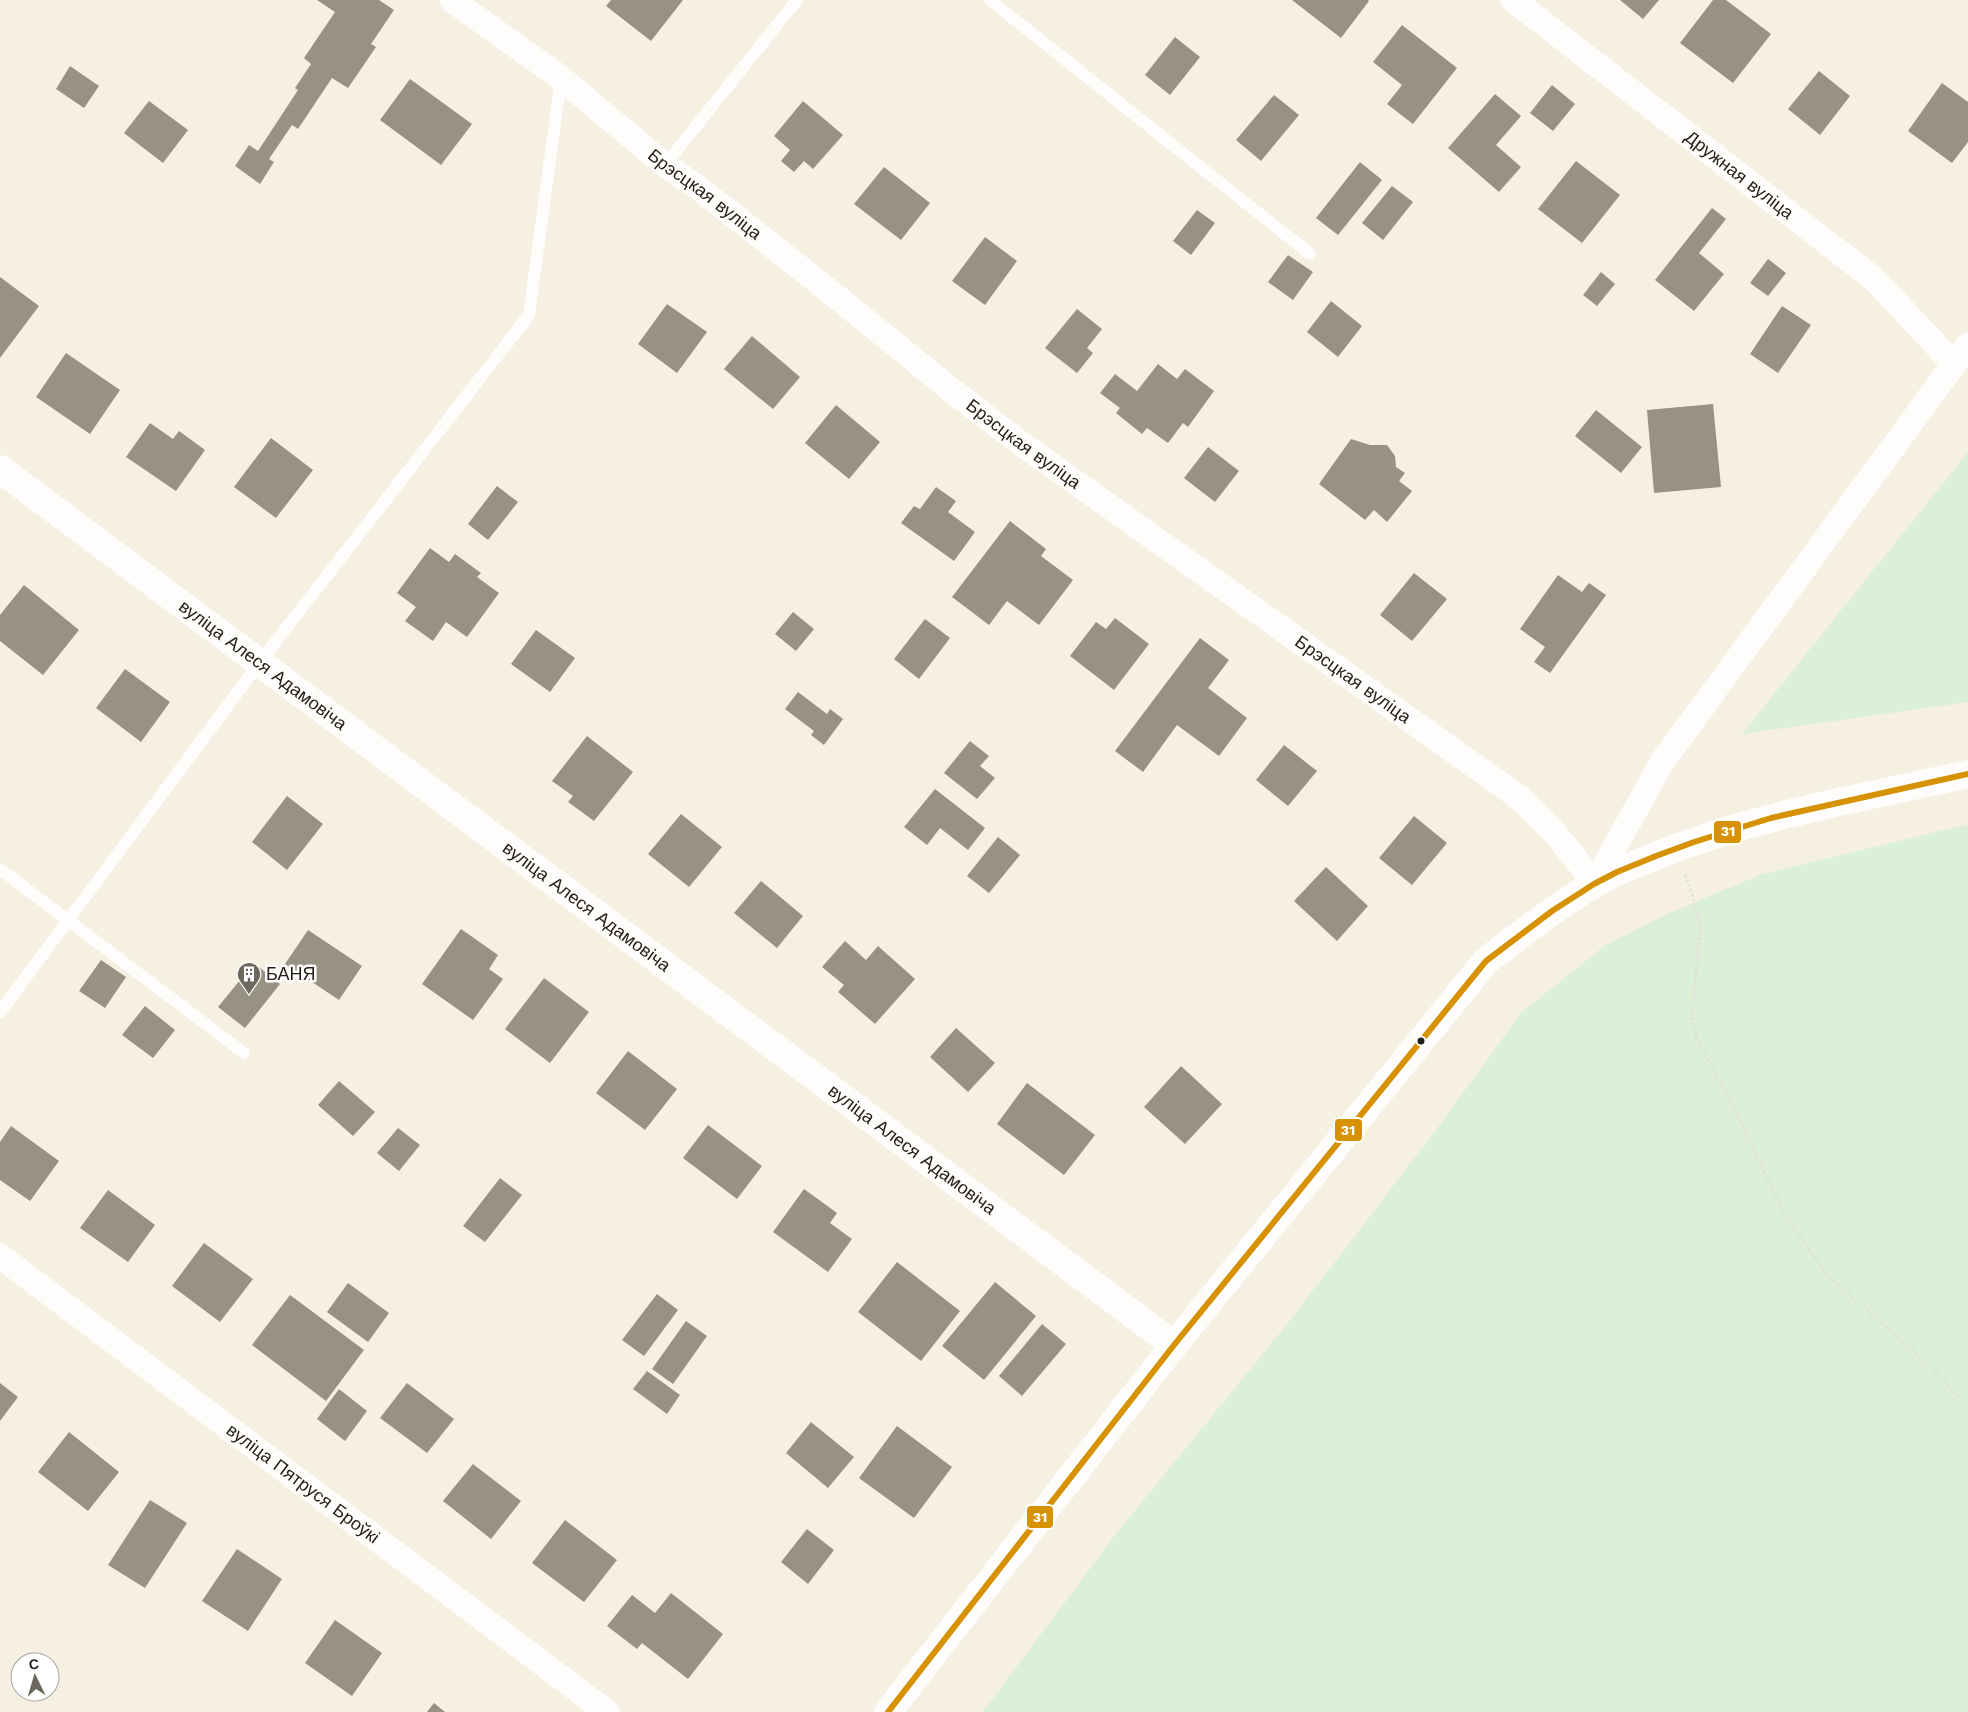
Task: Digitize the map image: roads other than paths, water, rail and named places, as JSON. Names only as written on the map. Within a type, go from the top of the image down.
[{"type":"main road","name":"вуліца Алеся Адамовіча","points":[[0,469],[1174,1345]]},
{"type":"main road","points":[[888,1712],[1174,1345],[1486,961],[1533,924],[1595,883],[1675,848],[1777,817],[1968,774]]},
{"type":"street","name":"Брэсцкая вуліца","points":[[452,0],[561,78],[665,165],[696,186],[1023,445],[1520,798],[1553,831],[1595,883]]},
{"type":"street","name":"Дружная вуліца","points":[[1513,0],[1874,279],[1961,355]]},
{"type":"street","points":[[1595,883],[1662,762],[1961,355]]},
{"type":"street","name":"вуліца Пятруся Броўкі","points":[[0,1256],[607,1712]]},
{"type":"lane","points":[[665,165],[797,0]]},
{"type":"lane","points":[[990,0],[1310,254]]},
{"type":"lane","points":[[0,1012],[260,662],[529,315],[561,78]]},
{"type":"lane","points":[[0,869],[244,1053]]},
{"type":"place","name":"БАНЯ","points":[[249,995]]}]
